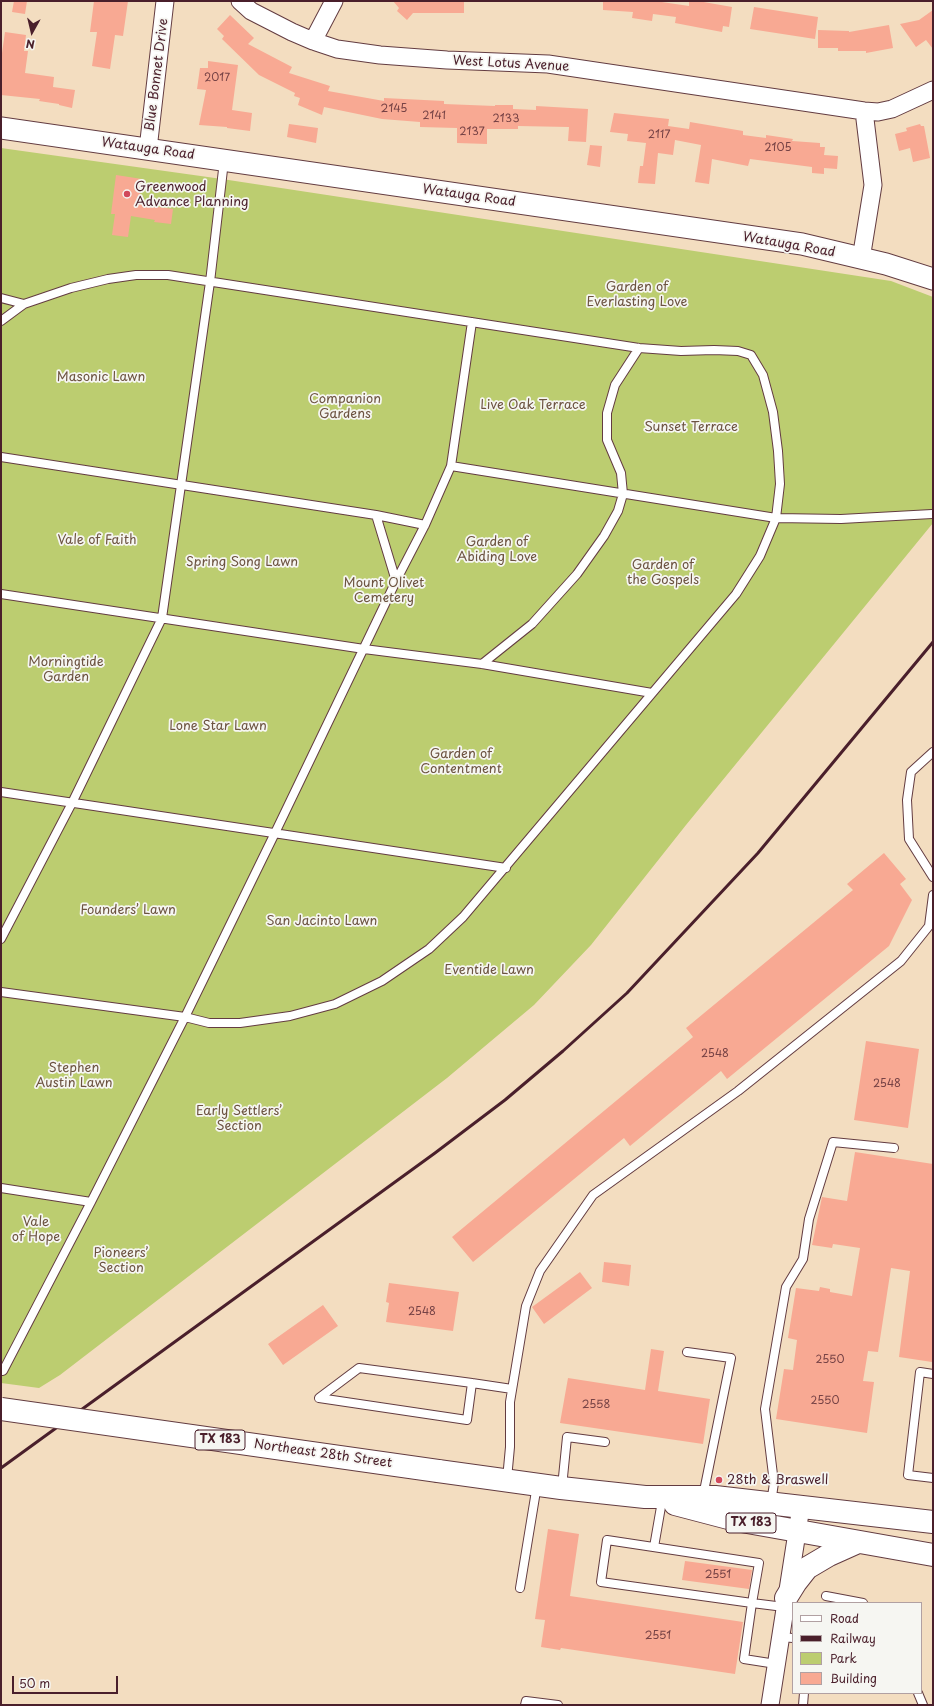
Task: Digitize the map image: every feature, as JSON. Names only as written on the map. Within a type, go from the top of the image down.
[{"type":"main road","name":"Northeast 28th Street","points":[[1,1409],[562,1488],[653,1499],[736,1520],[933,1555]]},
{"type":"main road","name":"Northeast 28th Street","points":[[653,1499],[703,1496],[933,1522]]},
{"type":"main road","points":[[785,1603],[796,1582],[807,1568],[829,1555],[858,1542]]},
{"type":"street","name":"Blue Bonnet Drive","points":[[148,149],[165,1]]},
{"type":"street","name":"West Lotus Avenue","points":[[240,1],[251,11],[292,32],[314,41],[337,49],[380,55],[447,60],[548,64],[878,112],[892,109],[933,90]]},
{"type":"street","points":[[314,41],[334,1]]},
{"type":"street","points":[[861,259],[873,185],[864,111]]},
{"type":"street","name":"Watauga Road","points":[[1,128],[802,244],[886,264],[933,279]]},
{"type":"street","points":[[770,1705],[776,1664],[787,1637],[785,1603],[801,1507]]},
{"type":"lane","points":[[1,939],[72,803],[162,618],[210,282],[224,160]]},
{"type":"lane","points":[[1,321],[24,304],[71,288],[136,275],[168,276],[639,348],[681,351],[738,351],[751,355],[763,375],[773,412],[778,451],[780,484],[776,518],[760,556],[736,594],[506,868],[463,916],[429,949],[382,981],[335,1004],[290,1016],[240,1023],[209,1023],[185,1017],[1,992]]},
{"type":"lane","points":[[1,298],[24,304]]},
{"type":"lane","points":[[1,1371],[91,1202],[185,1017],[396,581],[425,525],[451,466],[472,322]]},
{"type":"lane","points":[[482,664],[532,624],[577,574],[604,536],[618,511],[623,494],[621,473],[607,440],[607,413],[615,385],[639,348]]},
{"type":"lane","points":[[1,457],[376,515],[425,525]]},
{"type":"lane","points":[[451,466],[776,518],[825,519],[932,514]]},
{"type":"lane","points":[[376,515],[396,581]]},
{"type":"lane","points":[[1,594],[482,664],[652,693]]},
{"type":"lane","points":[[933,752],[911,772],[907,800],[909,839],[933,877]]},
{"type":"lane","points":[[1,792],[506,868]]},
{"type":"lane","points":[[507,1480],[510,1447],[510,1402],[526,1306],[540,1271],[593,1195],[738,1091],[901,961],[929,926],[933,895]]},
{"type":"lane","points":[[770,1504],[774,1483],[765,1409],[786,1287],[803,1259],[810,1219],[833,1142],[894,1148]]},
{"type":"lane","points":[[1,1188],[91,1202]]},
{"type":"lane","points":[[687,1352],[731,1358],[703,1496]]},
{"type":"lane","points":[[472,1383],[467,1420],[319,1398],[359,1368],[472,1383],[512,1389]]},
{"type":"lane","points":[[933,1374],[920,1372],[908,1475],[933,1478]]},
{"type":"lane","points":[[562,1488],[567,1437],[605,1442]]},
{"type":"lane","points":[[520,1588],[537,1484]]},
{"type":"lane","points":[[653,1499],[654,1547]]},
{"type":"lane","points":[[776,1664],[744,1659],[752,1603],[759,1563],[607,1540],[601,1582],[752,1603],[785,1603]]},
{"type":"lane","points":[[826,1596],[859,1602]]},
{"type":"lane","points":[[803,1705],[804,1694]]},
{"type":"lane","points":[[918,1694],[923,1705]]},
{"type":"lane","points":[[525,1705],[526,1701],[558,1705]]},
{"type":"green space","name":"Mount Olivet Cemetery","points":[[1,148],[222,179],[891,281],[933,297],[933,523],[686,825],[591,945],[534,1005],[447,1078],[60,1375],[39,1388],[1,1383]]},
{"type":"building","points":[[14,1],[27,1],[25,14],[12,12]]},
{"type":"building","points":[[94,1],[128,1],[123,36],[115,35],[110,69],[92,66],[97,32],[90,32]]},
{"type":"building","points":[[393,1],[464,1],[464,13],[413,13],[407,20],[397,11],[399,8]]},
{"type":"building","points":[[603,1],[655,1],[689,6],[689,1],[698,1],[732,7],[729,27],[723,26],[722,32],[675,23],[676,17],[653,14],[652,21],[632,18],[633,12],[603,10]]},
{"type":"building","points":[[754,7],[818,17],[815,39],[750,29]]},
{"type":"building","points":[[933,10],[933,49],[926,40],[916,47],[900,24],[919,20]]},
{"type":"building","points":[[230,15],[254,38],[248,44],[292,67],[289,73],[330,86],[328,91],[384,101],[384,98],[444,101],[444,104],[495,106],[513,105],[513,109],[536,110],[536,106],[588,109],[586,142],[568,141],[569,127],[518,126],[518,129],[487,129],[487,144],[457,143],[457,128],[420,127],[420,122],[382,119],[324,107],[322,115],[298,105],[300,98],[294,96],[295,93],[259,75],[222,39],[224,36],[217,29]]},
{"type":"building","points":[[889,25],[893,48],[866,53],[866,51],[838,51],[838,48],[818,48],[818,30],[849,32]]},
{"type":"building","points":[[5,32],[26,35],[24,51],[28,51],[25,73],[54,77],[53,87],[75,90],[72,108],[59,104],[39,101],[40,99],[1,95],[1,60]]},
{"type":"building","points":[[208,61],[238,65],[232,110],[252,113],[250,131],[227,127],[199,125],[206,90],[197,89],[200,68],[208,68]]},
{"type":"building","points":[[614,113],[669,119],[668,126],[689,129],[690,122],[743,131],[743,135],[766,138],[766,135],[793,139],[792,141],[820,143],[820,147],[825,147],[824,155],[838,156],[837,169],[824,168],[824,174],[812,173],[812,167],[750,159],[748,166],[712,159],[709,184],[695,182],[701,145],[675,140],[673,155],[658,153],[655,184],[638,183],[640,166],[643,166],[646,143],[627,141],[628,134],[610,132]]},
{"type":"building","points":[[289,124],[318,128],[316,143],[287,137]]},
{"type":"building","points":[[920,124],[921,126],[924,126],[930,158],[913,162],[910,148],[899,151],[895,134],[907,131],[906,128]]},
{"type":"building","points":[[590,145],[602,146],[600,167],[587,165]]},
{"type":"building","name":"Greenwood Advance Planning","points":[[116,175],[142,179],[139,204],[173,209],[171,224],[154,222],[155,220],[131,216],[128,237],[112,235],[115,214],[111,214]]},
{"type":"building","points":[[884,853],[906,879],[900,884],[912,900],[889,946],[727,1079],[721,1071],[630,1146],[624,1138],[473,1262],[452,1237],[693,1037],[686,1028],[853,890],[847,884]]},
{"type":"building","points":[[866,1041],[919,1049],[908,1128],[854,1120]]},
{"type":"building","points":[[855,1152],[933,1164],[932,1362],[899,1357],[910,1271],[891,1268],[878,1352],[868,1351],[863,1381],[874,1382],[867,1433],[776,1419],[784,1369],[793,1370],[797,1340],[788,1338],[796,1288],[819,1291],[820,1287],[830,1289],[830,1292],[852,1296],[860,1248],[833,1244],[832,1248],[812,1245],[822,1197],[847,1201]]},
{"type":"building","points":[[604,1262],[631,1265],[629,1286],[602,1282]]},
{"type":"building","points":[[580,1272],[592,1288],[544,1324],[532,1307]]},
{"type":"building","points":[[389,1283],[459,1292],[453,1331],[386,1322],[389,1303],[386,1302]]},
{"type":"building","points":[[323,1305],[338,1326],[283,1365],[268,1344]]},
{"type":"building","points":[[651,1349],[664,1351],[658,1391],[710,1399],[703,1444],[560,1423],[568,1378],[645,1390]]},
{"type":"building","points":[[548,1529],[579,1534],[570,1596],[743,1622],[735,1674],[561,1648],[560,1650],[541,1647],[545,1620],[535,1619]]},
{"type":"building","points":[[685,1561],[752,1570],[749,1589],[682,1580]]},
{"type":"railway","points":[[1,1468],[435,1153],[505,1100],[563,1051],[627,993],[758,853],[933,642]]},
{"type":"place","name":"Greenwood Advance Planning","points":[[127,194]]},
{"type":"place","name":"28th & Braswell","points":[[719,1480]]},
{"type":"park label","name":"Garden of Everlasting Love","points":[[637,294]]},
{"type":"park label","name":"Masonic Lawn","points":[[101,377]]},
{"type":"park label","name":"Live Oak Terrace","points":[[533,405]]},
{"type":"park label","name":"Companion Gardens","points":[[345,406]]},
{"type":"park label","name":"Sunset Terrace","points":[[691,427]]},
{"type":"park label","name":"Vale of Faith","points":[[97,540]]},
{"type":"park label","name":"Garden of Abiding Love","points":[[497,550]]},
{"type":"park label","name":"Spring Song Lawn","points":[[242,562]]},
{"type":"park label","name":"Garden of the Gospels","points":[[663,572]]},
{"type":"park label","name":"Morningtide Garden","points":[[66,670]]},
{"type":"park label","name":"Lone Star Lawn","points":[[218,726]]},
{"type":"park label","name":"Garden of Contentment","points":[[461,762]]},
{"type":"park label","name":"Founders’ Lawn","points":[[128,910]]},
{"type":"park label","name":"San Jacinto Lawn","points":[[322,921]]},
{"type":"park label","name":"Eventide Lawn","points":[[489,970]]},
{"type":"park label","name":"Stephen Austin Lawn","points":[[74,1076]]},
{"type":"park label","name":"Early Settlers’ Section","points":[[239,1118]]},
{"type":"park label","name":"Vale of Hope","points":[[36,1230]]},
{"type":"park label","name":"Pioneers’ Section","points":[[121,1260]]}]
